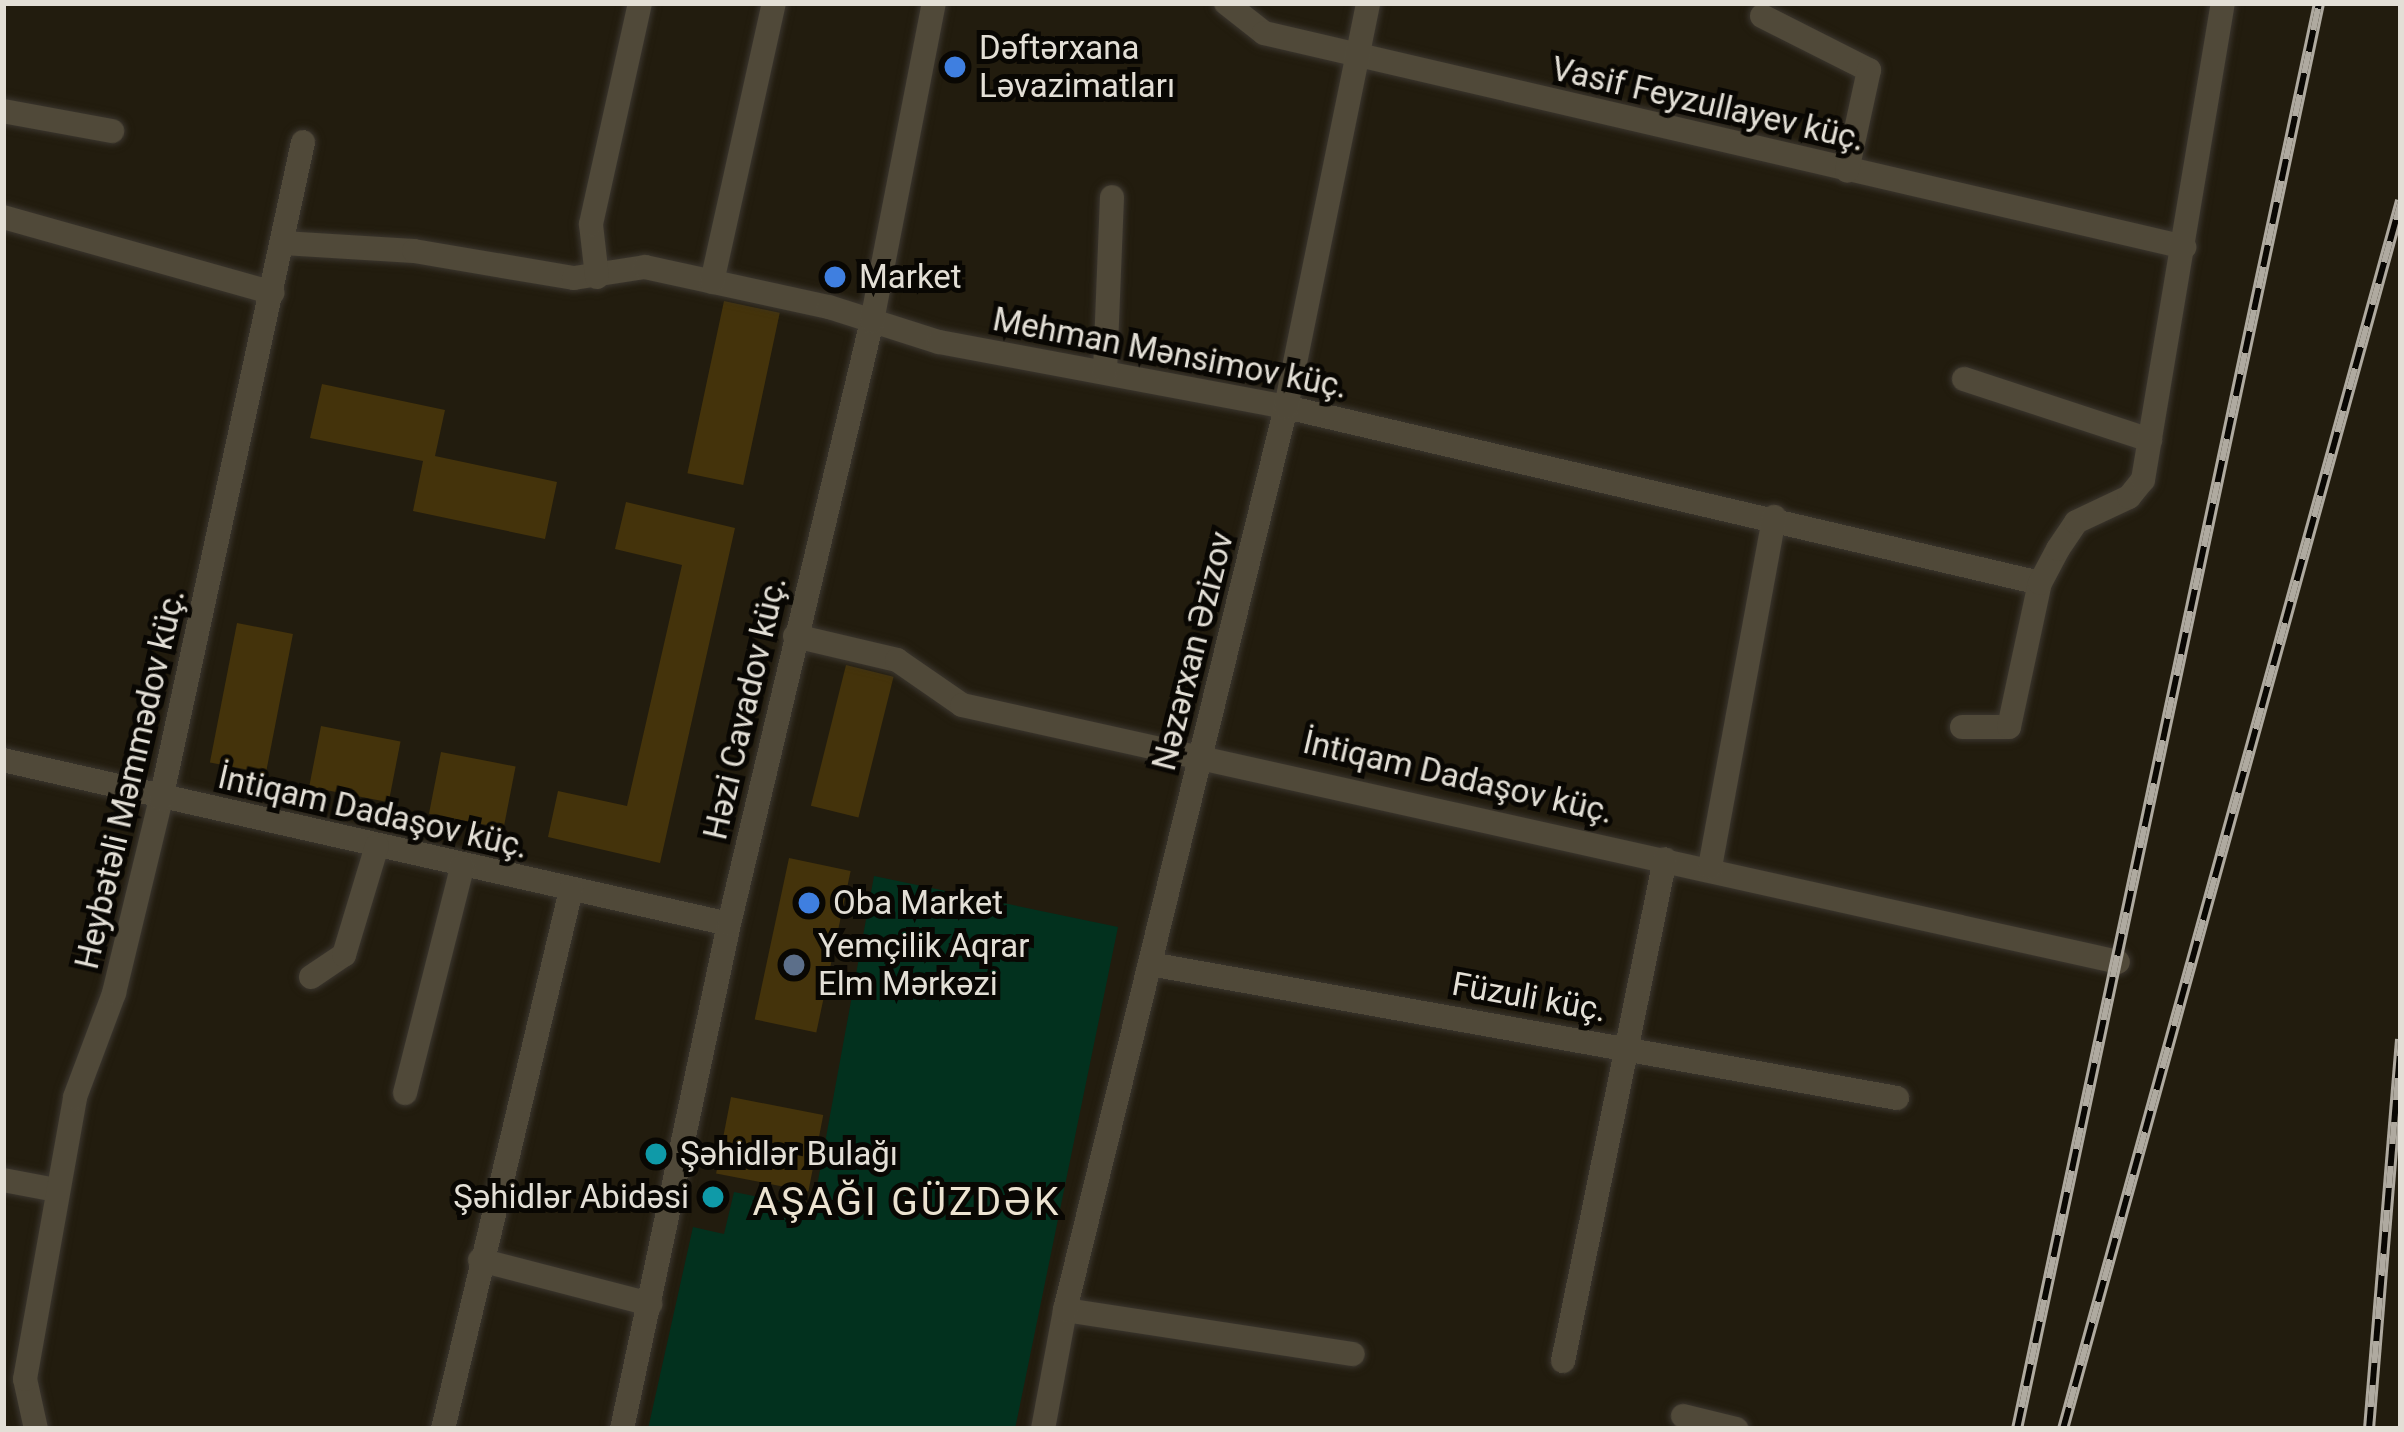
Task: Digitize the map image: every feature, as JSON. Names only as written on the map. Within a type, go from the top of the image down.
[{"type":"street","points":[[597,277],[591,224],[640,3]]},
{"type":"street","points":[[712,282],[774,3]]},
{"type":"street","name":"Həzi Cavadov küç.","points":[[622,1429],[729,924],[872,321],[934,3]]},
{"type":"street","name":"Vasif Feyzullayev küç.","points":[[1226,3],[1264,33],[2184,247]]},
{"type":"street","name":"Nəzərxan Əzizov","points":[[1043,1429],[1065,1310],[1286,407],[1367,3]]},
{"type":"street","points":[[1961,727],[2009,727],[2040,583],[2076,523],[2137,492],[2184,247],[2223,3]]},
{"type":"street","points":[[1762,16],[1869,70],[1847,171]]},
{"type":"street","points":[[3,112],[112,131]]},
{"type":"street","name":"Heybətəli Məmmədov küç.","points":[[36,1429],[25,1379],[74,1097],[114,993],[161,799],[303,142]]},
{"type":"street","points":[[1106,370],[1112,197]]},
{"type":"street","points":[[3,217],[273,293]]},
{"type":"street","name":"Mehman Mənsimov küç.","points":[[284,242],[597,277],[645,267],[872,321],[939,342],[1286,407],[1774,517],[2040,583]]},
{"type":"street","points":[[1964,379],[2150,440]]},
{"type":"street","points":[[1710,867],[1774,517]]},
{"type":"street","name":"İntiqam Dadaşov küç.","points":[[795,636],[897,661],[962,705],[1203,753],[2118,962]]},
{"type":"street","name":"İntiqam Dadaşov küç.","points":[[3,760],[729,924]]},
{"type":"street","points":[[311,977],[344,955],[376,846]]},
{"type":"street","points":[[1563,1361],[1622,1047],[1666,859]]},
{"type":"street","points":[[405,1094],[462,867]]},
{"type":"street","points":[[443,1429],[571,890]]},
{"type":"street","name":"Füzuli küç.","points":[[1150,964],[1897,1098]]},
{"type":"street","points":[[3,1180],[56,1190]]},
{"type":"street","points":[[480,1260],[650,1304]]},
{"type":"street","points":[[1065,1310],[1353,1354]]},
{"type":"street","points":[[1683,1417],[1736,1429]]},
{"type":"green space","points":[[874,876],[1118,927],[1015,1429],[648,1429],[693,1227],[724,1234],[734,1192],[813,1208]]},
{"type":"building","points":[[724,301],[780,313],[743,485],[687,473]]},
{"type":"building","points":[[322,384],[445,410],[435,456],[557,482],[545,539],[413,511],[423,461],[310,438]]},
{"type":"building","points":[[626,502],[735,528],[660,863],[548,837],[558,791],[627,806],[682,565],[615,549]]},
{"type":"building","points":[[237,623],[293,634],[266,773],[210,762]]},
{"type":"building","points":[[846,665],[894,677],[858,818],[811,806]]},
{"type":"building","points":[[321,726],[401,741],[389,802],[309,787]]},
{"type":"building","points":[[441,752],[516,767],[504,828],[429,814]]},
{"type":"building","points":[[789,858],[851,871],[816,1032],[755,1019]]},
{"type":"building","points":[[731,1097],[823,1115],[808,1192],[716,1174]]},
{"type":"railway","points":[[2017,1429],[2319,3]]},
{"type":"railway","points":[[2063,1429],[2401,201]]},
{"type":"railway","points":[[2369,1429],[2401,1039]]},
{"type":"place","name":"Dəftərxana Ləvazimatları","points":[[955,67]]},
{"type":"place","name":"Market","points":[[835,277]]},
{"type":"place","name":"Oba Market","points":[[809,903]]},
{"type":"place","name":"Yemçilik Aqrar Elm Mərkəzi","points":[[794,965]]},
{"type":"place","name":"Şəhidlər Bulağı","points":[[656,1154]]},
{"type":"place","name":"Şəhidlər Abidəsi","points":[[713,1197]]},
{"type":"district","name":"AŞAĞI GÜZDƏK","points":[[907,1202]]}]
